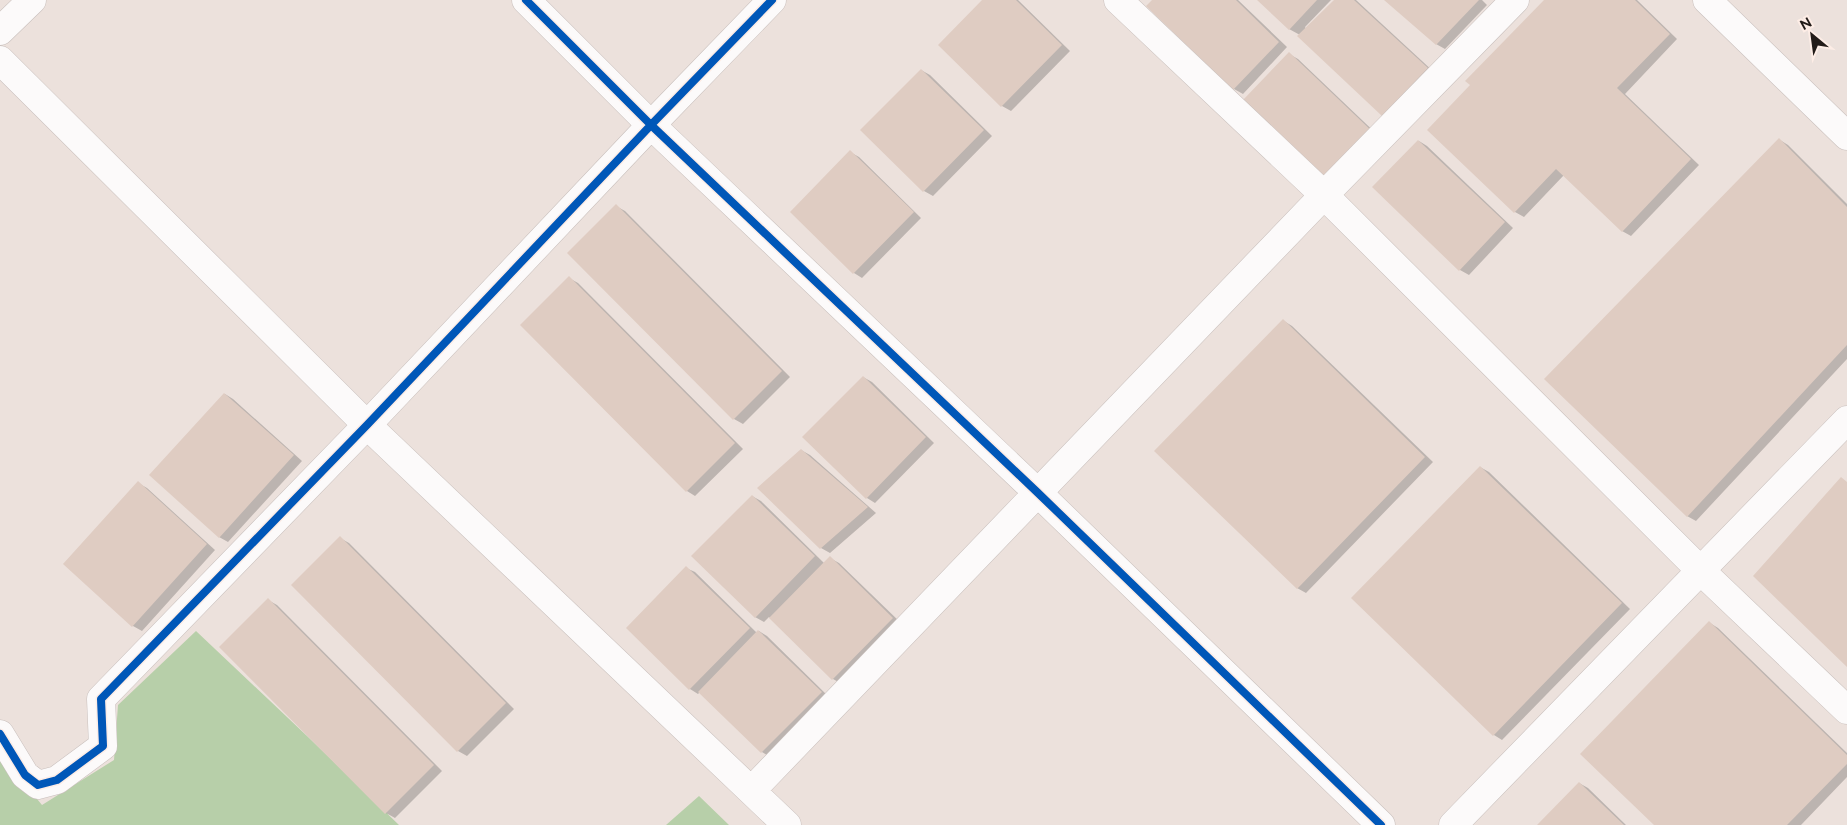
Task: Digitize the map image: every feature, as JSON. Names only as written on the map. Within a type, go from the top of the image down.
[{"type":"street","points":[[0,31],[32,0]]},
{"type":"street","points":[[526,0],[651,125],[1037,492],[1381,825]]},
{"type":"street","points":[[0,734],[26,775],[38,785],[57,780],[103,746],[101,700],[367,425],[772,0]]},
{"type":"street","points":[[1118,0],[1324,195],[1701,571],[1847,710]]},
{"type":"street","points":[[752,790],[1037,492],[1515,0]]},
{"type":"street","points":[[1707,0],[1847,136]]},
{"type":"street","points":[[0,60],[367,425],[788,825]]},
{"type":"street","points":[[1453,825],[1847,420]]},
{"type":"green space","points":[[196,631],[399,825],[0,825],[0,754],[42,805],[114,760],[118,705]]},
{"type":"green space","points":[[699,796],[729,825],[666,825]]},
{"type":"building","points":[[982,0],[1016,0],[1062,45],[1001,107],[938,45]]},
{"type":"building","points":[[1152,0],[1236,0],[1279,42],[1233,90],[1146,6]]},
{"type":"building","points":[[1257,0],[1317,0],[1289,30]]},
{"type":"building","points":[[1334,0],[1354,0],[1428,68],[1382,116],[1297,36]]},
{"type":"building","points":[[1384,0],[1479,0],[1436,45]]},
{"type":"building","points":[[1544,0],[1635,0],[1670,34],[1617,88],[1691,159],[1622,232],[1556,169],[1514,213],[1427,130],[1470,85],[1465,81]]},
{"type":"building","points":[[1289,52],[1376,135],[1330,183],[1243,100]]},
{"type":"building","points":[[921,69],[984,130],[923,192],[860,130]]},
{"type":"building","points":[[1779,138],[1847,207],[1847,345],[1687,517],[1544,379]]},
{"type":"building","points":[[1418,140],[1505,222],[1459,271],[1372,187]]},
{"type":"building","points":[[850,150],[914,212],[853,274],[790,212]]},
{"type":"building","points":[[616,204],[782,371],[733,420],[567,253]]},
{"type":"building","points":[[569,276],[735,443],[686,492],[520,325]]},
{"type":"building","points":[[1283,319],[1425,457],[1297,589],[1154,451]]},
{"type":"building","points":[[863,376],[926,437],[866,499],[802,437]]},
{"type":"building","points":[[224,393],[294,455],[219,538],[149,475]]},
{"type":"building","points":[[801,449],[868,507],[820,549],[757,488]]},
{"type":"building","points":[[1480,466],[1622,603],[1493,736],[1351,598]]},
{"type":"building","points":[[1841,477],[1847,482],[1847,667],[1753,576]]},
{"type":"building","points":[[138,481],[207,544],[132,627],[63,564]]},
{"type":"building","points":[[752,495],[815,556],[755,618],[691,556]]},
{"type":"building","points":[[340,536],[506,703],[457,752],[291,585]]},
{"type":"building","points":[[830,556],[893,618],[832,680],[769,618]]},
{"type":"building","points":[[686,566],[750,628],[689,690],[626,628]]},
{"type":"building","points":[[268,598],[434,765],[385,814],[219,647]]},
{"type":"building","points":[[1709,621],[1847,755],[1847,764],[1787,825],[1654,825],[1580,754]]},
{"type":"building","points":[[758,630],[822,692],[761,753],[698,692]]},
{"type":"building","points":[[1579,782],[1624,825],[1537,825]]},
{"type":"cycle path","points":[[526,0],[651,125],[1037,492],[1381,825]]},
{"type":"cycle path","points":[[0,734],[25,775],[38,785],[57,780],[103,746],[101,699],[367,425],[772,0]]}]
